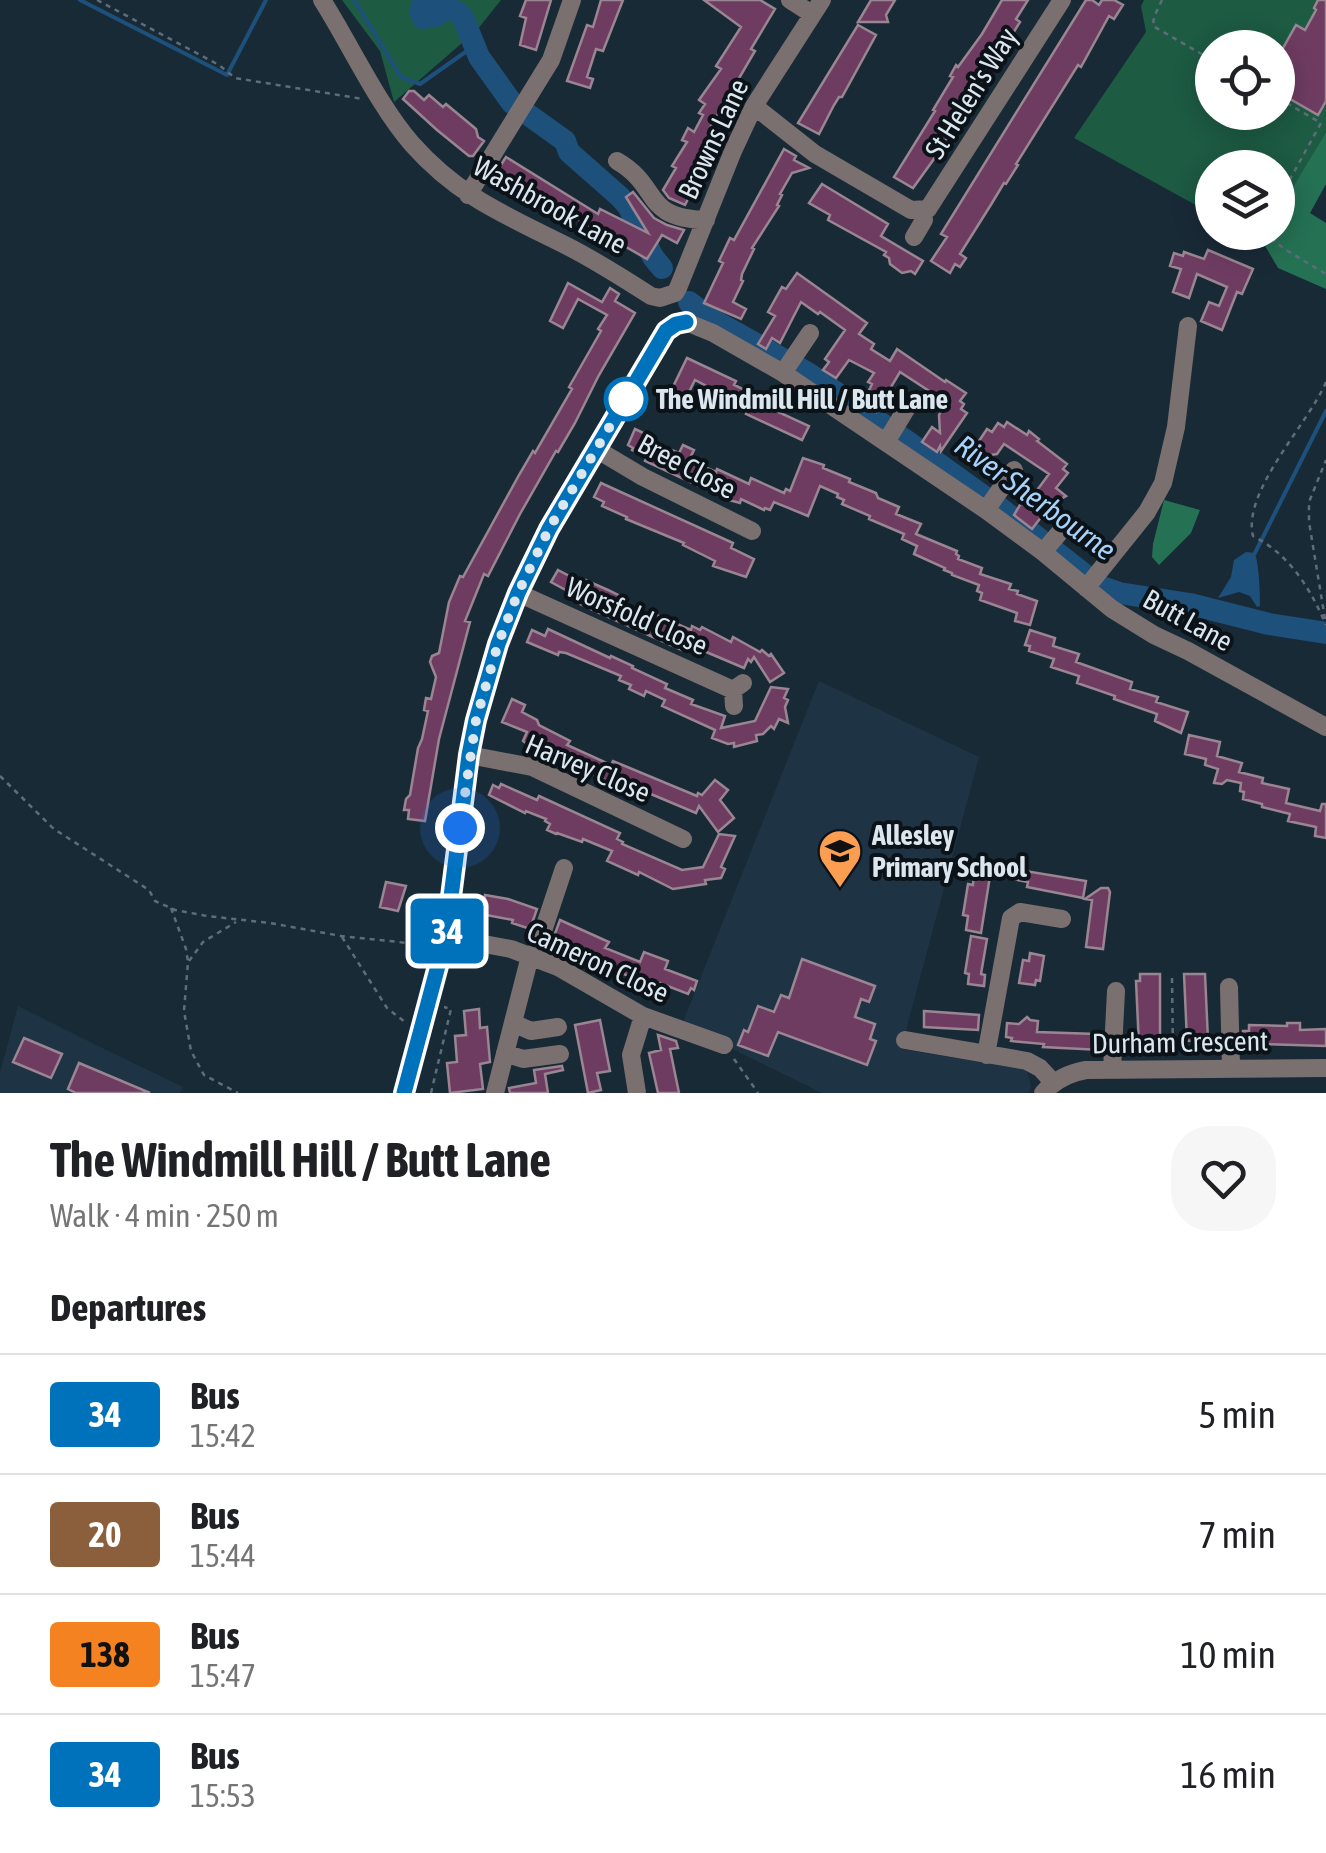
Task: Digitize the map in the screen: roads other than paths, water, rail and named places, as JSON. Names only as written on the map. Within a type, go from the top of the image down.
[{"type":"street","name":"Washbrook Lane","points":[[322,0],[410,142],[438,170],[468,195],[608,268],[651,296],[667,296]]},
{"type":"street","points":[[468,195],[551,60],[572,0]]},
{"type":"street","points":[[790,0],[817,7]]},
{"type":"street","name":"St Helen's Way","points":[[914,237],[924,220],[922,211],[932,205],[1062,0]]},
{"type":"street","name":"Browns Lane","points":[[667,296],[706,220],[754,106],[817,7]]},
{"type":"street","points":[[754,106],[816,154],[911,210],[922,211]]},
{"type":"street","points":[[617,161],[632,170],[656,206],[683,220],[706,220]]},
{"type":"street","points":[[404,1093],[445,942],[469,755],[498,644],[549,529],[677,325],[667,296]]},
{"type":"street","name":"Butt Lane","points":[[677,325],[713,333],[787,366],[1046,543],[1112,609],[1154,636],[1326,727]]},
{"type":"street","points":[[1090,583],[1147,512],[1163,484],[1176,427],[1188,326]]},
{"type":"street","points":[[787,366],[811,333]]},
{"type":"street","points":[[890,434],[912,402]]},
{"type":"street","name":"Bree Close","points":[[596,449],[753,533]]},
{"type":"street","points":[[991,504],[1015,470]]},
{"type":"street","name":"Worsfold Close","points":[[518,593],[737,693]]},
{"type":"street","name":"Harvey Close","points":[[469,755],[532,768],[688,841]]},
{"type":"street","points":[[494,1093],[532,957],[564,868]]},
{"type":"street","points":[[986,1055],[1011,918],[1020,912],[1062,920]]},
{"type":"street","name":"Cameron Close","points":[[445,942],[490,944],[532,957],[558,967],[644,1016],[724,1046]]},
{"type":"street","points":[[1229,987],[1230,1068]]},
{"type":"street","points":[[1112,1070],[1116,991]]},
{"type":"street","points":[[637,1093],[631,1055],[644,1016]]},
{"type":"street","points":[[513,1022],[531,1031],[558,1026]]},
{"type":"street","points":[[905,1040],[1034,1064],[1048,1088]]},
{"type":"street","points":[[505,1053],[523,1059],[560,1054]]},
{"type":"street","name":"Durham Crescent","points":[[1048,1088],[1074,1072],[1326,1068]]},
{"type":"street","points":[[619,1093],[629,1093]]},
{"type":"water","points":[[1246,552],[1255,553],[1256,558],[1260,600],[1257,607],[1250,596],[1239,592],[1218,598],[1231,577],[1234,560]]},
{"type":"waterway","points":[[80,0],[227,75],[266,0]]},
{"type":"waterway","points":[[354,0],[401,77],[420,84],[474,46]]},
{"type":"waterway","name":"River Sherbourne","points":[[423,0],[423,18],[438,15],[447,5],[463,17],[479,57],[512,103],[565,141],[569,152],[620,197],[662,268]]},
{"type":"waterway","name":"River Sherbourne","points":[[689,302],[708,317],[808,373],[904,439],[1099,586],[1326,633]]},
{"type":"waterway","points":[[1255,553],[1326,411]]},
{"type":"place","name":"The Windmill Hill / Butt Lane","points":[[626,399]]},
{"type":"place","name":"Allesley Primary School","points":[[840,889]]}]
